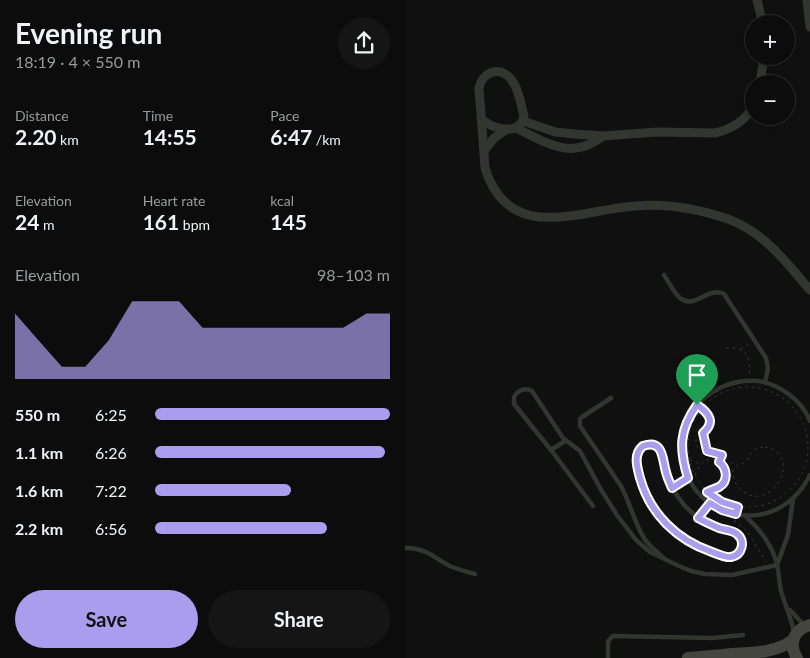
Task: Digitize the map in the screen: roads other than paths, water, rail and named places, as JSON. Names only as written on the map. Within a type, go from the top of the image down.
[{"type":"street","points":[[757,0],[761,15]]},
{"type":"street","points":[[807,0],[810,27]]},
{"type":"street","points":[[484,151],[494,138],[521,124],[524,116],[515,84],[503,73],[494,71],[484,78],[478,92],[485,168],[495,190],[511,207],[525,215],[556,218],[620,207],[649,205],[678,207],[718,216],[740,224],[760,236],[777,252],[810,290]]},
{"type":"street","points":[[523,121],[555,132],[603,136],[657,132],[723,131],[737,124],[745,117]]},
{"type":"street","points":[[481,119],[494,127],[512,129],[548,144],[569,149],[587,146],[603,136]]},
{"type":"street","points":[[687,658],[770,650],[781,647],[794,638],[801,629],[809,625]]},
{"type":"street","points":[[794,638],[793,649],[797,658]]},
{"type":"lane","points":[[664,275],[676,294],[683,300],[692,302],[714,292],[724,294],[766,358],[768,369],[765,382]]},
{"type":"lane","points":[[810,421],[797,401],[783,389],[765,382],[749,380],[729,383],[712,392],[697,405],[686,424],[682,442],[683,460],[688,478],[697,492],[722,510],[736,514],[745,516],[758,515],[782,507],[793,499],[810,476]]},
{"type":"lane","points":[[593,506],[514,404],[514,397],[524,389],[532,391],[565,441],[580,451],[608,502],[631,534],[650,552],[691,571],[718,576],[777,566]]},
{"type":"lane","points":[[611,398],[580,419],[579,426],[626,494],[643,537],[667,561]]},
{"type":"lane","points":[[551,450],[565,441]]},
{"type":"lane","points":[[651,444],[659,448],[672,488],[686,507],[698,518],[739,535],[743,545],[741,550],[732,557],[727,557],[697,546],[681,537],[661,518],[647,496],[640,479],[637,452],[643,446],[651,444]]},
{"type":"lane","points":[[672,488],[688,478]]},
{"type":"lane","points":[[777,566],[788,535],[793,499]]},
{"type":"lane","points":[[698,518],[710,503]]},
{"type":"lane","points":[[745,516],[755,524],[773,552],[794,638]]},
{"type":"lane","points":[[405,548],[422,550],[452,567],[475,574]]},
{"type":"lane","points":[[787,607],[809,625]]},
{"type":"lane","points":[[608,658],[608,641],[613,636],[712,638],[743,635]]}]
